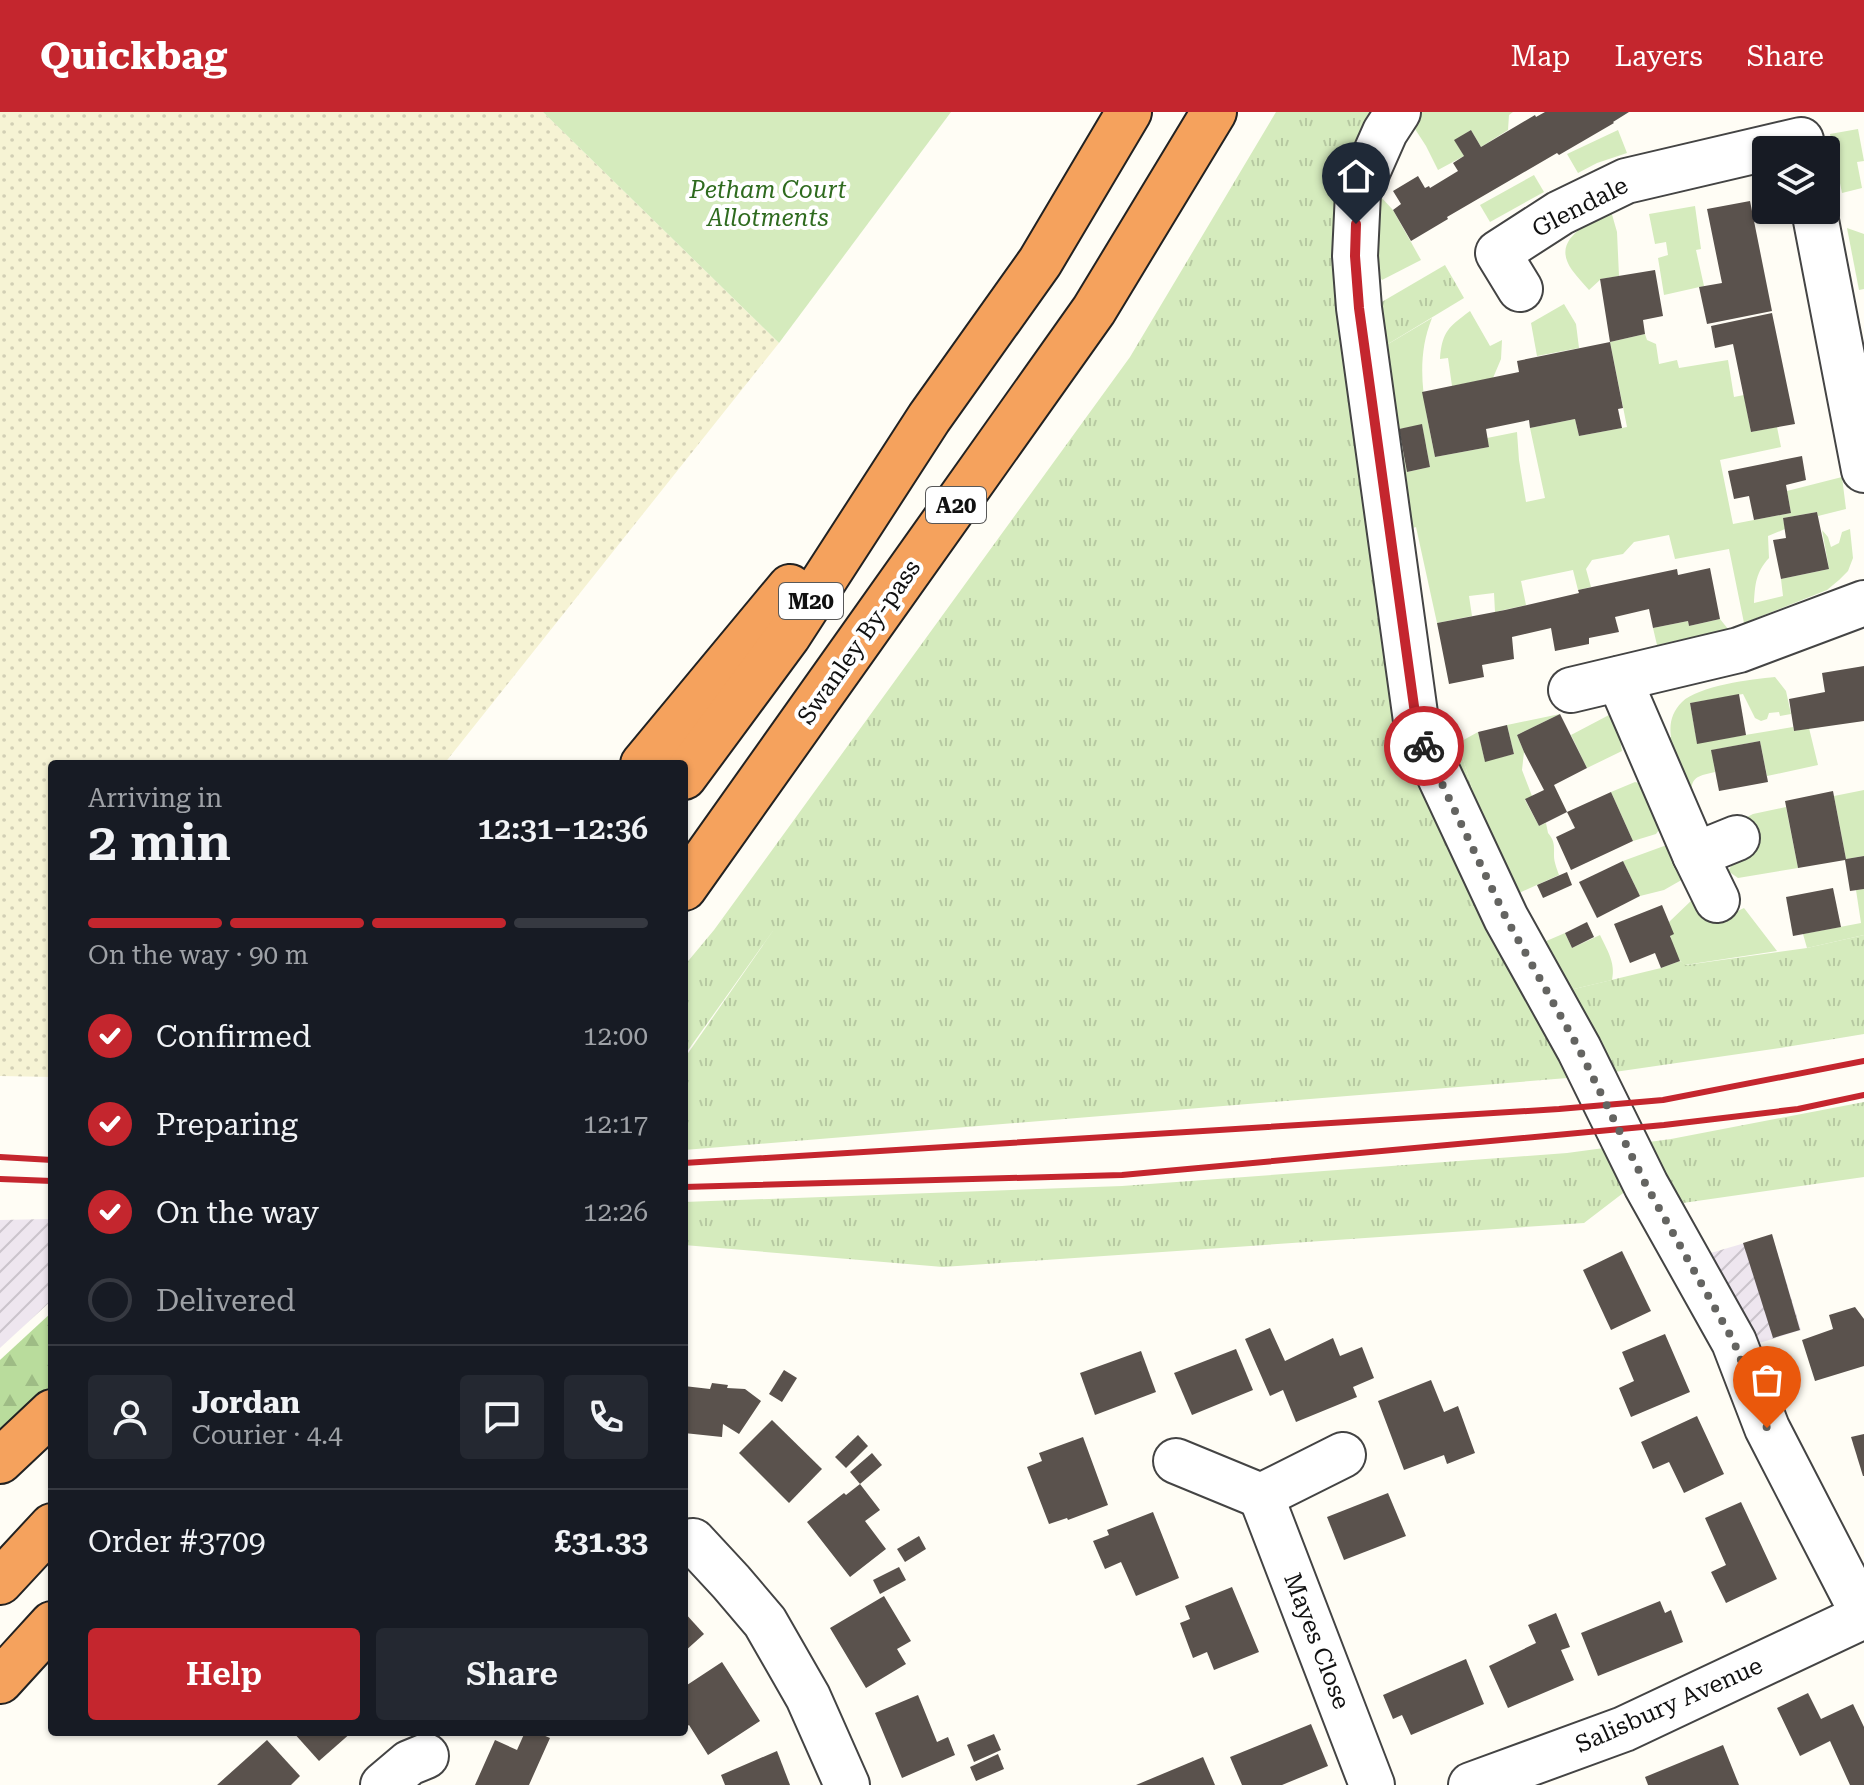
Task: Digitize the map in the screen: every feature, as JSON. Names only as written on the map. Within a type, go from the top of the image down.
[{"type":"highway","points":[[646,760],[929,418],[1040,262],[1129,112]]},
{"type":"highway","name":"Swanley By-pass","points":[[688,882],[1094,310],[1214,112]]},
{"type":"highway","name":"M20","points":[[688,772],[788,636],[929,418]]},
{"type":"highway","points":[[0,1461],[48,1416]]},
{"type":"highway","points":[[0,1582],[48,1530]]},
{"type":"highway","points":[[0,1681],[48,1628]]},
{"type":"street","points":[[1398,112],[1385,132],[1358,193],[1355,256],[1359,308],[1417,728],[1506,918],[1579,1049],[1646,1185],[1734,1342],[1767,1428],[1864,1616]]},
{"type":"street","name":"Glendale","points":[[1520,289],[1498,253],[1560,213],[1626,181],[1800,134]]},
{"type":"street","points":[[1818,224],[1854,364],[1864,470]]},
{"type":"street","points":[[1571,690],[1739,650],[1864,603]]},
{"type":"street","points":[[1619,679],[1717,900]]},
{"type":"street","points":[[1695,855],[1737,838]]},
{"type":"street","points":[[1176,1461],[1261,1496],[1343,1455]]},
{"type":"street","name":"Mayes Close","points":[[1261,1496],[1372,1785]]},
{"type":"street","points":[[693,1541],[765,1622],[808,1697],[847,1785]]},
{"type":"street","name":"Salisbury Avenue","points":[[1471,1785],[1624,1729],[1864,1616]]},
{"type":"street","points":[[383,1785],[409,1763],[426,1756]]},
{"type":"shaded area","points":[[0,112],[543,112],[779,343],[447,760],[48,760],[48,1077],[0,1076]]},
{"type":"shaded area","points":[[48,1219],[48,1304],[0,1348],[0,1220]]},
{"type":"shaded area","points":[[1772,1235],[1801,1330],[1750,1346],[1704,1255]]},
{"type":"green space","name":"Petham Court Allotments","points":[[543,112],[951,112],[779,343]]},
{"type":"green space","points":[[1276,112],[1396,112],[1350,257],[1443,750],[1458,743],[1484,827],[1570,990],[1680,961],[1686,965],[1807,948],[1864,935],[1864,1034],[1580,1077],[688,1150],[688,1053],[777,925],[688,1050],[688,961],[714,930],[1130,357]]},
{"type":"green space","points":[[1404,112],[1513,112],[1509,115],[1508,130],[1481,147],[1471,130],[1455,140],[1464,156],[1438,170]]},
{"type":"green space","points":[[1858,129],[1864,161],[1857,162],[1862,188],[1842,193],[1840,136],[1830,134]]},
{"type":"green space","points":[[1618,130],[1627,153],[1578,173],[1567,154]]},
{"type":"green space","points":[[1534,175],[1544,192],[1490,222],[1480,205]]},
{"type":"green space","points":[[1367,182],[1393,210],[1421,260],[1382,280],[1376,271]]},
{"type":"green space","points":[[1695,206],[1701,249],[1696,250],[1704,286],[1664,295],[1658,258],[1668,255],[1666,242],[1655,244],[1649,214]]},
{"type":"green space","points":[[1611,211],[1617,232],[1619,276],[1601,279],[1589,290],[1572,270],[1566,259],[1566,250],[1569,241],[1583,227]]},
{"type":"green space","points":[[1847,228],[1864,234],[1864,289],[1859,290]]},
{"type":"green space","points":[[1445,265],[1464,298],[1383,347],[1368,310]]},
{"type":"green space","points":[[1564,304],[1576,324],[1579,348],[1537,356],[1531,323]]},
{"type":"green space","points":[[1470,311],[1490,346],[1502,340],[1501,359],[1493,378],[1452,386],[1448,358],[1440,359],[1443,342],[1452,326]]},
{"type":"green space","points":[[1432,318],[1426,336],[1422,370],[1435,457],[1489,447],[1487,438],[1517,432],[1526,502],[1545,498],[1530,428],[1575,419],[1579,436],[1627,427],[1610,342],[1645,334],[1647,340],[1656,344],[1659,364],[1677,360],[1679,368],[1728,360],[1734,397],[1744,395],[1751,432],[1777,427],[1781,447],[1720,460],[1733,524],[1791,513],[1787,491],[1842,477],[1846,509],[1818,516],[1817,512],[1783,518],[1785,529],[1768,536],[1769,558],[1757,579],[1754,603],[1783,596],[1781,579],[1829,569],[1822,530],[1831,547],[1839,543],[1842,532],[1850,529],[1853,558],[1848,571],[1827,590],[1744,623],[1729,549],[1675,559],[1669,535],[1634,542],[1623,554],[1592,560],[1586,569],[1591,587],[1578,590],[1573,570],[1521,581],[1526,605],[1495,612],[1494,593],[1469,596],[1472,616],[1437,623],[1416,527],[1409,529],[1383,347]],"holes":[[[1422,425],[1430,467],[1407,472],[1399,429]]]},
{"type":"green space","points":[[1720,619],[1728,629],[1657,645],[1653,628],[1688,621],[1689,626]]},
{"type":"green space","points":[[1775,677],[1786,691],[1791,714],[1780,716],[1779,712],[1769,713],[1767,719],[1761,721],[1755,718],[1743,694],[1690,703],[1697,743],[1793,727],[1794,731],[1809,728],[1818,765],[1767,776],[1760,741],[1712,750],[1715,772],[1698,777],[1693,782],[1692,791],[1683,792],[1664,739],[1671,737],[1672,718],[1682,702],[1712,688]]},
{"type":"green space","points":[[1560,714],[1517,735],[1524,752],[1522,770],[1532,796],[1525,800],[1539,826],[1546,823],[1554,844],[1554,861],[1559,875],[1519,893],[1484,827],[1458,743],[1478,732],[1485,761],[1514,754],[1507,725]]},
{"type":"green space","points":[[1609,715],[1617,723],[1622,751],[1587,768],[1571,735]]},
{"type":"green space","points":[[1635,782],[1646,785],[1662,826],[1656,834],[1633,841],[1611,792]]},
{"type":"green space","points":[[1864,790],[1864,856],[1846,859],[1834,796]]},
{"type":"green space","points":[[1786,807],[1798,868],[1738,878],[1728,871],[1735,860],[1756,848],[1743,819]]},
{"type":"green space","points":[[1672,846],[1685,878],[1664,890],[1640,896],[1623,861]]},
{"type":"green space","points":[[1864,889],[1864,935],[1807,948],[1803,934],[1861,923],[1856,890]]},
{"type":"green space","points":[[1693,899],[1723,918],[1744,908],[1777,951],[1685,965],[1675,951],[1669,922]]},
{"type":"green space","points":[[1565,933],[1572,948],[1600,935],[1612,962],[1612,980],[1570,990],[1544,942]]},
{"type":"green space","points":[[1864,1102],[1864,1177],[1683,1203],[1648,1174],[1584,1223],[943,1267],[688,1245],[688,1202],[1122,1186],[1567,1153],[1671,1139]]},
{"type":"green space","points":[[48,1316],[48,1394],[0,1439],[0,1360]]},
{"type":"building","points":[[1545,112],[1629,112],[1411,241],[1393,210],[1401,204],[1393,191],[1418,176],[1425,188],[1430,188],[1458,171],[1453,163],[1464,156],[1454,140],[1471,130],[1481,147]]},
{"type":"building","points":[[1750,201],[1752,224],[1755,224],[1772,311],[1707,324],[1699,287],[1722,283],[1707,209]]},
{"type":"building","points":[[1655,270],[1663,316],[1643,320],[1645,334],[1610,342],[1600,279]]},
{"type":"building","points":[[1772,313],[1795,424],[1751,432],[1733,344],[1715,348],[1711,326]]},
{"type":"building","points":[[1610,342],[1623,408],[1618,409],[1622,428],[1579,436],[1575,419],[1530,428],[1529,420],[1486,429],[1489,447],[1435,457],[1422,392],[1519,372],[1517,361]]},
{"type":"building","points":[[1422,424],[1430,467],[1407,472],[1399,429]]},
{"type":"building","points":[[1802,456],[1806,480],[1786,485],[1791,513],[1754,520],[1749,496],[1734,499],[1728,471]]},
{"type":"building","points":[[1817,512],[1829,569],[1781,579],[1773,540],[1786,538],[1783,518]]},
{"type":"building","points":[[1710,568],[1720,619],[1689,626],[1688,621],[1653,628],[1649,609],[1615,617],[1619,632],[1589,638],[1589,644],[1555,651],[1551,628],[1512,637],[1514,659],[1482,665],[1484,677],[1449,684],[1437,623],[1677,569],[1678,575]]},
{"type":"building","points":[[1864,666],[1864,721],[1794,731],[1789,699],[1825,692],[1822,673]]},
{"type":"building","points":[[1739,694],[1746,735],[1697,744],[1690,703]]},
{"type":"building","points":[[1560,714],[1587,768],[1554,785],[1567,812],[1539,826],[1525,799],[1544,790],[1517,735]]},
{"type":"building","points":[[1507,725],[1514,754],[1485,762],[1478,732]]},
{"type":"building","points":[[1760,741],[1768,782],[1719,791],[1711,750]]},
{"type":"building","points":[[1833,791],[1846,859],[1864,856],[1864,889],[1850,891],[1845,860],[1798,868],[1785,801]]},
{"type":"building","points":[[1611,792],[1633,841],[1571,870],[1556,837],[1575,828],[1567,812]]},
{"type":"building","points":[[1623,861],[1640,896],[1597,918],[1579,882]]},
{"type":"building","points":[[1567,872],[1572,885],[1543,898],[1537,885]]},
{"type":"building","points":[[1833,888],[1841,927],[1793,936],[1786,897]]},
{"type":"building","points":[[1662,905],[1674,934],[1670,936],[1680,961],[1661,968],[1655,953],[1630,963],[1614,924]]},
{"type":"building","points":[[1587,922],[1594,937],[1572,948],[1565,933]]},
{"type":"building","points":[[1772,1234],[1800,1330],[1773,1338],[1743,1243]]},
{"type":"building","points":[[1622,1251],[1651,1311],[1611,1330],[1583,1270]]},
{"type":"building","points":[[1855,1307],[1864,1319],[1864,1366],[1815,1381],[1802,1340],[1833,1329],[1829,1315]]},
{"type":"building","points":[[1270,1328],[1285,1361],[1333,1338],[1340,1356],[1362,1347],[1374,1378],[1353,1387],[1357,1397],[1296,1422],[1283,1390],[1270,1396],[1245,1339]]},
{"type":"building","points":[[1665,1334],[1690,1392],[1631,1417],[1619,1388],[1634,1381],[1622,1352]]},
{"type":"building","points":[[1236,1349],[1253,1390],[1192,1415],[1174,1373]]},
{"type":"building","points":[[1141,1351],[1156,1392],[1095,1415],[1080,1373]]},
{"type":"building","points":[[784,1370],[797,1378],[782,1402],[769,1394]]},
{"type":"building","points":[[1431,1380],[1444,1412],[1458,1406],[1475,1453],[1447,1464],[1444,1455],[1404,1470],[1378,1401]]},
{"type":"building","points":[[712,1383],[745,1389],[761,1401],[739,1434],[723,1424],[722,1437],[688,1433],[688,1386],[710,1389]]},
{"type":"building","points":[[1697,1416],[1724,1474],[1684,1493],[1669,1462],[1653,1469],[1641,1442]]},
{"type":"building","points":[[772,1420],[822,1469],[789,1503],[739,1453]]},
{"type":"building","points":[[1864,1434],[1864,1476],[1863,1476],[1851,1437]]},
{"type":"building","points":[[858,1435],[868,1446],[846,1468],[835,1457]]},
{"type":"building","points":[[1083,1437],[1108,1505],[1049,1524],[1027,1467],[1042,1461],[1039,1453]]},
{"type":"building","points":[[872,1453],[882,1465],[860,1484],[850,1472]]},
{"type":"building","points":[[860,1484],[880,1510],[865,1521],[886,1549],[850,1577],[807,1522]]},
{"type":"building","points":[[1388,1493],[1406,1536],[1344,1560],[1327,1517]]},
{"type":"building","points":[[1741,1502],[1777,1579],[1726,1603],[1711,1572],[1726,1565],[1705,1518]]},
{"type":"building","points":[[1153,1512],[1179,1578],[1136,1596],[1121,1562],[1105,1569],[1093,1541],[1109,1535],[1107,1530]]},
{"type":"building","points":[[919,1536],[926,1549],[905,1562],[897,1549]]},
{"type":"building","points":[[899,1567],[906,1580],[880,1594],[873,1580]]},
{"type":"building","points":[[1232,1587],[1259,1652],[1214,1670],[1207,1652],[1193,1658],[1180,1623],[1190,1619],[1185,1606]]},
{"type":"building","points":[[884,1596],[911,1641],[897,1649],[906,1664],[866,1688],[830,1628]]},
{"type":"building","points":[[1660,1601],[1665,1613],[1671,1610],[1683,1642],[1598,1676],[1581,1633]]},
{"type":"building","points":[[1556,1613],[1570,1647],[1561,1650],[1574,1680],[1508,1708],[1489,1666],[1536,1643],[1528,1625]]},
{"type":"building","points":[[688,1616],[704,1634],[688,1648]]},
{"type":"building","points":[[1466,1659],[1484,1704],[1411,1735],[1402,1715],[1393,1719],[1383,1695]]},
{"type":"building","points":[[722,1662],[760,1721],[708,1755],[688,1726],[688,1684]]},
{"type":"building","points":[[1808,1693],[1821,1719],[1853,1704],[1864,1727],[1864,1785],[1850,1785],[1830,1741],[1800,1756],[1777,1708]]},
{"type":"building","points":[[918,1695],[937,1742],[948,1737],[955,1755],[902,1778],[875,1713]]},
{"type":"building","points":[[1311,1724],[1328,1766],[1282,1785],[1242,1785],[1230,1757]]},
{"type":"building","points":[[994,1734],[1001,1750],[974,1762],[967,1745]]},
{"type":"building","points":[[297,1736],[347,1736],[319,1761]]},
{"type":"building","points":[[523,1736],[550,1738],[529,1785],[475,1785],[495,1740],[517,1750]]},
{"type":"building","points":[[267,1740],[300,1776],[291,1785],[217,1785]]},
{"type":"building","points":[[1723,1745],[1739,1785],[1648,1785],[1645,1777]]},
{"type":"building","points":[[777,1751],[790,1785],[725,1785],[721,1775]]},
{"type":"building","points":[[998,1754],[1004,1769],[976,1781],[970,1767]]},
{"type":"building","points":[[1203,1757],[1215,1785],[1136,1785]]},
{"type":"railway","points":[[688,1163],[1559,1109],[1663,1100],[1864,1061]]},
{"type":"railway","points":[[688,1187],[1122,1175],[1664,1125],[1798,1109],[1864,1095]]},
{"type":"railway","points":[[0,1157],[48,1160]]},
{"type":"railway","points":[[0,1179],[48,1181]]},
{"type":"way so far","points":[[1424,746],[1506,918],[1579,1049],[1646,1185],[1734,1342],[1767,1428]]},
{"type":"route","points":[[1356,224],[1359,308],[1417,728],[1424,746]]}]
